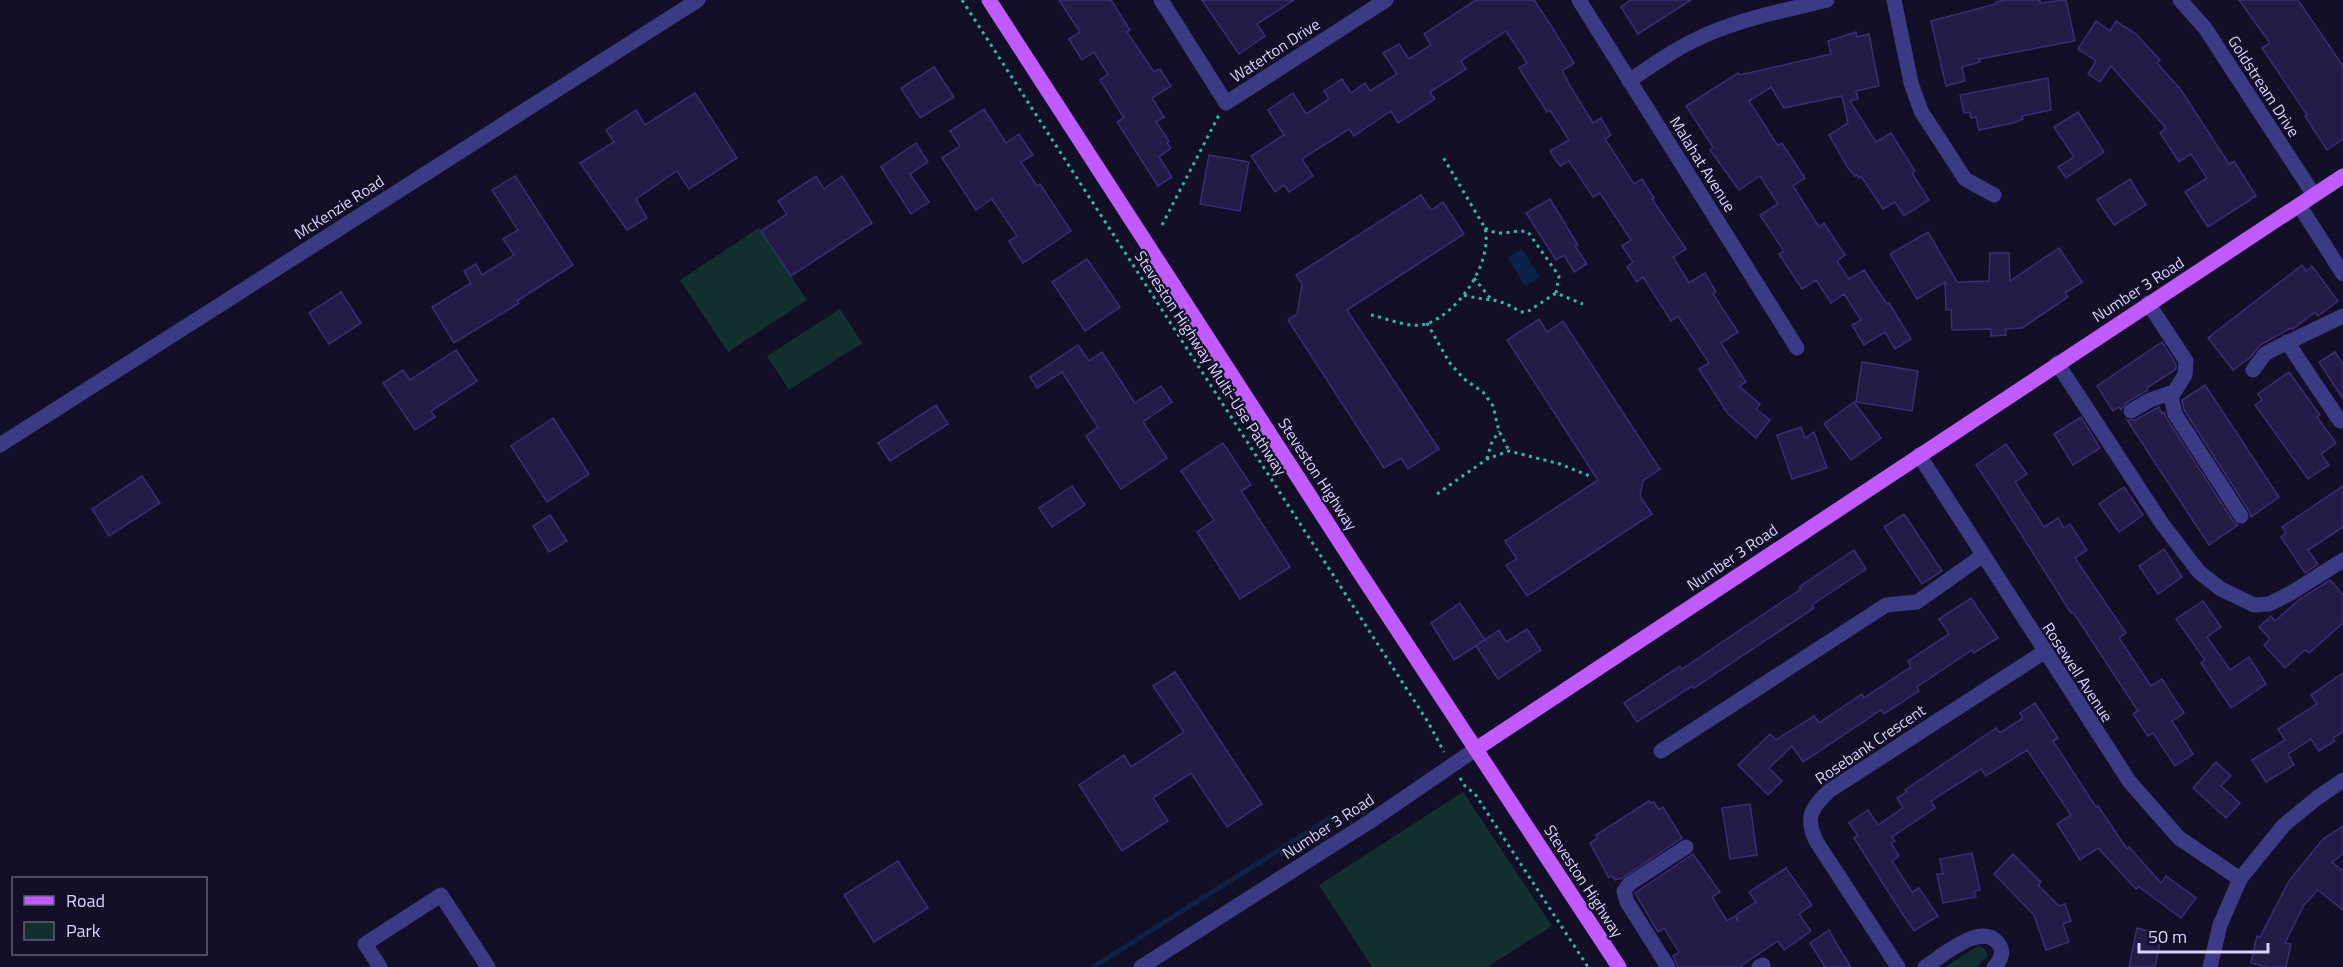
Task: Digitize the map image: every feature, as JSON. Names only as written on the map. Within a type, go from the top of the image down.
[{"type":"main road","name":"Steveston Highway","points":[[989,0],[1619,967]]},
{"type":"main road","name":"Number 3 Road","points":[[1476,749],[2343,176]]},
{"type":"street","name":"McKenzie Road","points":[[0,445],[698,0]]},
{"type":"street","name":"Waterton Drive","points":[[1161,0],[1226,103],[1386,0]]},
{"type":"street","name":"Malahat Avenue","points":[[1579,0],[1797,348]]},
{"type":"street","points":[[1629,81],[1675,50],[1720,29],[1750,19],[1827,0]]},
{"type":"street","points":[[1894,0],[1911,83],[1922,111],[1965,179],[1994,195]]},
{"type":"street","name":"Goldstream Drive","points":[[2180,0],[2205,27],[2314,195]]},
{"type":"street","points":[[2298,205],[2343,273]]},
{"type":"street","points":[[2148,303],[2186,361],[2185,375],[2173,392],[2171,402],[2179,421],[2241,516]]},
{"type":"street","points":[[2253,370],[2265,354],[2343,316]]},
{"type":"street","points":[[2287,342],[2340,421]]},
{"type":"street","points":[[2057,363],[2163,525],[2199,572],[2221,589],[2254,605],[2269,604],[2343,560]]},
{"type":"street","points":[[2131,411],[2150,400],[2173,392]]},
{"type":"street","name":"Rosewell Avenue","points":[[1918,455],[2129,781],[2179,838],[2240,879]]},
{"type":"street","points":[[1661,751],[1886,605],[1917,602],[1982,556]]},
{"type":"street","name":"Rosebank Crescent","points":[[1898,967],[1816,841],[1810,828],[1810,816],[1817,803],[1829,791],[2044,652]]},
{"type":"street","name":"Number 3 Road","points":[[1141,967],[1369,822],[1476,749]]},
{"type":"street","points":[[2210,967],[2220,925],[2240,879],[2284,825],[2343,780]]},
{"type":"street","points":[[1668,967],[1624,898],[1624,891],[1629,884],[1686,847]]},
{"type":"street","points":[[380,967],[365,944],[441,895],[488,967]]},
{"type":"street","points":[[1925,967],[1969,939],[1983,935],[1993,938],[2001,949],[2001,958],[1994,967]]},
{"type":"path","name":"Steveston Highway Multi-Use Pathway","points":[[962,0],[1428,722],[1436,741]]},
{"type":"path","points":[[1162,225],[1226,103]]},
{"type":"path","points":[[1371,315],[1412,325],[1427,323],[1440,317],[1464,295],[1474,278],[1484,254],[1487,238],[1485,228],[1443,157]]},
{"type":"path","points":[[1464,295],[1480,300],[1491,299],[1507,303],[1520,312],[1527,312],[1556,293],[1559,276],[1528,232],[1493,233],[1485,228]]},
{"type":"path","points":[[1474,278],[1491,299]]},
{"type":"path","points":[[1556,293],[1583,304]]},
{"type":"path","points":[[1427,323],[1449,362],[1464,379],[1483,392],[1493,406],[1499,430],[1509,451]]},
{"type":"path","points":[[1487,459],[1491,444],[1499,430]]},
{"type":"path","points":[[1437,494],[1487,459],[1509,451],[1560,464],[1592,477]]},
{"type":"path","points":[[1465,786],[1475,794],[1588,967]]},
{"type":"green space","points":[[759,228],[807,300],[728,352],[680,280]]},
{"type":"green space","points":[[840,309],[862,343],[789,390],[767,356]]},
{"type":"green space","points":[[1463,792],[1552,926],[1487,967],[1372,967],[1319,885]]},
{"type":"green space","points":[[1978,946],[1984,948],[1988,956],[1976,967],[1945,967]]},
{"type":"water","points":[[1522,249],[1540,277],[1525,286],[1508,258]]},
{"type":"building","points":[[1059,0],[1111,0],[1130,30],[1127,32],[1154,72],[1160,69],[1171,86],[1152,98],[1164,117],[1156,122],[1171,148],[1159,157],[1172,177],[1158,186],[1117,122],[1124,118],[1100,80],[1108,74],[1094,52],[1082,60],[1069,39],[1080,32]]},
{"type":"building","points":[[1202,0],[1294,0],[1257,24],[1265,36],[1239,54]]},
{"type":"building","points":[[1476,0],[1534,0],[1550,24],[1574,63],[1562,71],[1575,94],[1593,123],[1601,118],[1611,135],[1605,139],[1634,184],[1642,179],[1654,198],[1652,199],[1686,249],[1673,257],[1689,283],[1705,273],[1716,292],[1713,294],[1738,332],[1721,343],[1746,382],[1739,386],[1760,404],[1756,409],[1770,420],[1756,438],[1728,414],[1699,369],[1709,363],[1678,316],[1671,321],[1643,277],[1637,282],[1627,267],[1633,262],[1622,246],[1631,240],[1600,193],[1593,197],[1569,161],[1560,166],[1550,151],[1569,140],[1550,110],[1547,112],[1519,68],[1527,63],[1506,31],[1461,61],[1466,69],[1430,92],[1435,99],[1398,123],[1391,111],[1354,136],[1349,129],[1302,159],[1313,176],[1289,192],[1284,185],[1275,192],[1251,156],[1284,135],[1268,110],[1293,93],[1306,114],[1329,99],[1324,91],[1342,79],[1351,93],[1365,83],[1370,91],[1397,74],[1383,53],[1399,44],[1409,59],[1431,45],[1424,34]]},
{"type":"building","points":[[1631,0],[1691,0],[1638,34],[1621,7]]},
{"type":"building","points":[[2005,0],[2040,0],[2040,3],[2066,0],[2075,41],[1979,59],[1980,62],[1962,67],[1965,81],[1946,86],[1931,21]]},
{"type":"building","points":[[2239,0],[2298,0],[2343,66],[2343,139],[2327,150],[2305,116],[2307,115],[2262,48],[2270,43]]},
{"type":"building","points":[[2096,21],[2110,31],[2116,21],[2136,34],[2160,60],[2157,63],[2181,90],[2229,164],[2234,161],[2256,196],[2208,227],[2185,192],[2207,178],[2191,154],[2179,162],[2160,133],[2166,128],[2111,66],[2100,82],[2088,74],[2096,61],[2078,49]]},
{"type":"building","points":[[1856,32],[1857,37],[1869,34],[1879,86],[1856,91],[1858,99],[1850,101],[1876,142],[1891,133],[1915,171],[1912,173],[1929,200],[1904,216],[1895,202],[1883,209],[1861,176],[1859,178],[1855,176],[1848,168],[1829,135],[1848,123],[1842,96],[1784,108],[1771,87],[1749,101],[1778,146],[1782,143],[1805,178],[1793,186],[1819,227],[1824,223],[1845,255],[1837,261],[1849,279],[1864,270],[1887,304],[1889,303],[1911,339],[1895,349],[1885,332],[1864,345],[1852,325],[1861,320],[1844,294],[1831,303],[1816,280],[1802,289],[1779,254],[1784,251],[1760,215],[1778,204],[1760,176],[1739,190],[1710,150],[1713,147],[1686,106],[1738,73],[1740,75],[1831,54],[1828,41]]},
{"type":"building","points":[[934,67],[954,97],[920,118],[901,88]]},
{"type":"building","points":[[2048,78],[2051,110],[2022,116],[2023,119],[2013,123],[1979,130],[1976,117],[1971,118],[1970,112],[1964,113],[1960,95]]},
{"type":"building","points":[[695,93],[737,158],[689,189],[677,171],[636,199],[647,218],[627,230],[580,163],[614,142],[606,130],[636,110],[645,125]]},
{"type":"building","points":[[984,109],[1006,143],[1019,134],[1033,155],[1021,162],[1037,186],[1040,184],[1071,231],[1023,263],[1009,241],[1017,236],[992,199],[976,210],[942,158],[960,146],[950,131]]},
{"type":"building","points":[[2078,112],[2104,152],[2066,178],[2058,167],[2074,157],[2054,127]]},
{"type":"building","points":[[916,143],[928,162],[910,174],[929,202],[911,214],[881,167]]},
{"type":"building","points":[[1209,155],[1249,162],[1240,211],[1200,204]]},
{"type":"building","points":[[515,176],[573,265],[517,301],[519,303],[454,343],[432,307],[471,283],[464,271],[476,264],[482,275],[514,255],[503,239],[518,230],[492,190]]},
{"type":"building","points":[[816,176],[824,189],[842,176],[872,223],[791,276],[761,231],[787,214],[778,201]]},
{"type":"building","points":[[2130,179],[2146,205],[2114,225],[2097,200]]},
{"type":"building","points":[[1421,195],[1431,210],[1443,202],[1464,234],[1347,310],[1439,449],[1408,469],[1401,458],[1384,468],[1288,320],[1297,314],[1302,284],[1296,275]]},
{"type":"building","points":[[1550,199],[1587,264],[1574,272],[1564,255],[1556,260],[1526,213]]},
{"type":"building","points":[[1928,232],[1957,282],[1989,281],[1990,253],[2009,253],[2010,281],[2059,248],[2082,282],[2065,293],[2068,297],[2022,328],[2006,329],[2006,335],[1991,336],[1991,329],[1952,330],[1951,310],[1946,310],[1945,282],[1917,299],[1890,254]]},
{"type":"building","points":[[1087,259],[1120,307],[1085,331],[1052,282]]},
{"type":"building","points":[[2302,265],[2306,271],[2312,266],[2338,301],[2318,316],[2315,312],[2293,329],[2260,345],[2251,357],[2233,370],[2208,338]]},
{"type":"building","points":[[341,292],[361,323],[329,344],[309,313]]},
{"type":"building","points":[[1539,319],[1547,332],[1563,321],[1660,469],[1643,481],[1640,496],[1652,514],[1527,596],[1506,565],[1517,559],[1505,541],[1598,480],[1507,340]]},
{"type":"building","points":[[2162,342],[2176,364],[2176,369],[2126,403],[2121,410],[2119,407],[2113,411],[2097,386]]},
{"type":"building","points":[[1078,345],[1089,361],[1102,352],[1135,403],[1161,386],[1172,402],[1143,422],[1167,458],[1121,489],[1086,436],[1098,427],[1062,372],[1037,388],[1030,377]]},
{"type":"building","points":[[456,350],[477,381],[431,411],[435,417],[415,430],[383,383],[403,370],[410,380]]},
{"type":"building","points":[[2335,352],[2343,364],[2343,399],[2319,362]]},
{"type":"building","points":[[1862,362],[1918,371],[1912,411],[1856,402]]},
{"type":"building","points":[[2289,372],[2320,415],[2317,417],[2336,443],[2321,454],[2329,465],[2308,479],[2255,405],[2262,400],[2258,394]]},
{"type":"building","points":[[2205,385],[2279,497],[2251,517],[2184,410],[2182,400]]},
{"type":"building","points":[[1854,402],[1881,438],[1851,460],[1824,424]]},
{"type":"building","points":[[936,405],[948,424],[890,461],[878,443]]},
{"type":"building","points":[[2159,407],[2233,521],[2238,525],[2209,545],[2127,420],[2135,420]]},
{"type":"building","points":[[2081,417],[2100,448],[2073,465],[2054,434]]},
{"type":"building","points":[[553,418],[589,474],[547,502],[511,446]]},
{"type":"building","points":[[1801,427],[1805,438],[1814,432],[1827,468],[1792,479],[1777,435]]},
{"type":"building","points":[[1223,443],[1251,485],[1241,491],[1290,567],[1240,599],[1197,532],[1214,520],[1181,471]]},
{"type":"building","points":[[2006,444],[2027,474],[2015,482],[2044,527],[2058,518],[2064,528],[2070,524],[2087,550],[2075,558],[2126,633],[2119,638],[2151,686],[2162,679],[2184,713],[2172,721],[2193,754],[2175,766],[2153,733],[2148,736],[2133,714],[2138,711],[2073,612],[2071,613],[1976,465]]},
{"type":"building","points":[[142,476],[160,503],[109,536],[92,509]]},
{"type":"building","points":[[1072,486],[1085,505],[1052,527],[1039,508]]},
{"type":"building","points":[[2343,486],[2343,527],[2308,550],[2318,564],[2305,573],[2281,537],[2286,533],[2282,527]]},
{"type":"building","points":[[2124,487],[2143,515],[2119,532],[2099,504]]},
{"type":"building","points":[[1904,514],[1942,571],[1922,584],[1884,527]]},
{"type":"building","points":[[550,515],[567,541],[549,552],[533,526]]},
{"type":"building","points":[[2164,549],[2182,577],[2158,594],[2139,566]]},
{"type":"building","points":[[1854,550],[1866,569],[1812,605],[1814,608],[1694,688],[1692,686],[1637,722],[1624,703],[1680,666],[1682,669],[1801,589],[1799,587]]},
{"type":"building","points":[[2330,580],[2343,595],[2343,623],[2309,653],[2305,650],[2285,668],[2264,645],[2270,639],[2259,627],[2271,616],[2275,621],[2300,599]]},
{"type":"building","points":[[1971,598],[1998,638],[1974,653],[1972,650],[1917,687],[1919,691],[1884,714],[1881,710],[1803,762],[1792,746],[1769,768],[1782,781],[1768,795],[1738,765],[1770,734],[1776,740],[1814,716],[1819,723],[1862,694],[1864,698],[1911,667],[1908,661],[1949,634],[1939,619]]},
{"type":"building","points":[[2203,601],[2221,627],[2207,637],[2230,670],[2249,657],[2266,684],[2231,708],[2201,663],[2205,660],[2176,619]]},
{"type":"building","points":[[1460,603],[1485,640],[1454,660],[1431,623]]},
{"type":"building","points":[[1527,629],[1541,650],[1498,679],[1476,646],[1499,630],[1506,642]]},
{"type":"building","points":[[1175,672],[1262,804],[1227,827],[1191,773],[1153,798],[1168,821],[1122,851],[1079,785],[1124,755],[1131,767],[1184,732],[1153,686]]},
{"type":"building","points":[[2343,673],[2343,732],[2333,738],[2335,741],[2319,751],[2311,739],[2288,754],[2294,765],[2266,782],[2252,760],[2285,740],[2278,729],[2317,704],[2311,695]]},
{"type":"building","points":[[2035,703],[2058,738],[2053,741],[2096,807],[2098,806],[2127,849],[2129,847],[2161,883],[2166,876],[2196,898],[2181,918],[2139,887],[2136,889],[2098,848],[2080,860],[2057,824],[2071,815],[2027,750],[1986,776],[1981,769],[1931,801],[1935,808],[1892,837],[1895,841],[1891,843],[1899,856],[1892,861],[1912,892],[1919,888],[1938,916],[1914,931],[1854,838],[1858,836],[1849,823],[1868,810],[1878,825],[1903,808],[1897,798],[1907,792],[1905,790],[1996,728],[2000,733],[2023,718],[2020,713]]},
{"type":"building","points":[[2216,762],[2231,776],[2221,786],[2240,803],[2226,818],[2193,788]]},
{"type":"building","points":[[1649,801],[1654,802],[1659,810],[1663,807],[1682,838],[1622,878],[1615,880],[1612,876],[1609,878],[1590,843],[1598,838],[1596,835]]},
{"type":"building","points":[[1750,804],[1757,855],[1730,859],[1722,808]]},
{"type":"building","points":[[2343,826],[2343,854],[2332,862],[2343,871],[2343,910],[2318,890],[2304,905],[2285,943],[2291,944],[2286,967],[2267,967],[2251,963],[2257,936],[2260,937],[2289,881],[2323,839]]},
{"type":"building","points":[[1972,853],[1980,890],[1974,891],[1976,897],[1943,903],[1937,874],[1943,874],[1940,859]]},
{"type":"building","points":[[1693,854],[1720,892],[1712,897],[1727,921],[1735,916],[1738,921],[1737,914],[1756,902],[1749,892],[1786,868],[1812,905],[1799,914],[1811,931],[1784,950],[1778,941],[1739,967],[1678,967],[1673,956],[1679,952],[1664,928],[1658,932],[1635,893]]},
{"type":"building","points":[[2013,854],[2041,882],[2038,885],[2059,906],[2065,904],[2071,921],[2063,924],[2069,942],[2046,950],[2034,915],[1994,874]]},
{"type":"building","points":[[898,861],[928,908],[874,942],[844,895]]},
{"type":"building","points":[[2137,928],[2162,934],[2155,967],[2129,967]]},
{"type":"building","points":[[1829,930],[1851,967],[1825,967],[1810,943]]},
{"type":"waterway","points":[[1093,967],[1330,818]]}]
